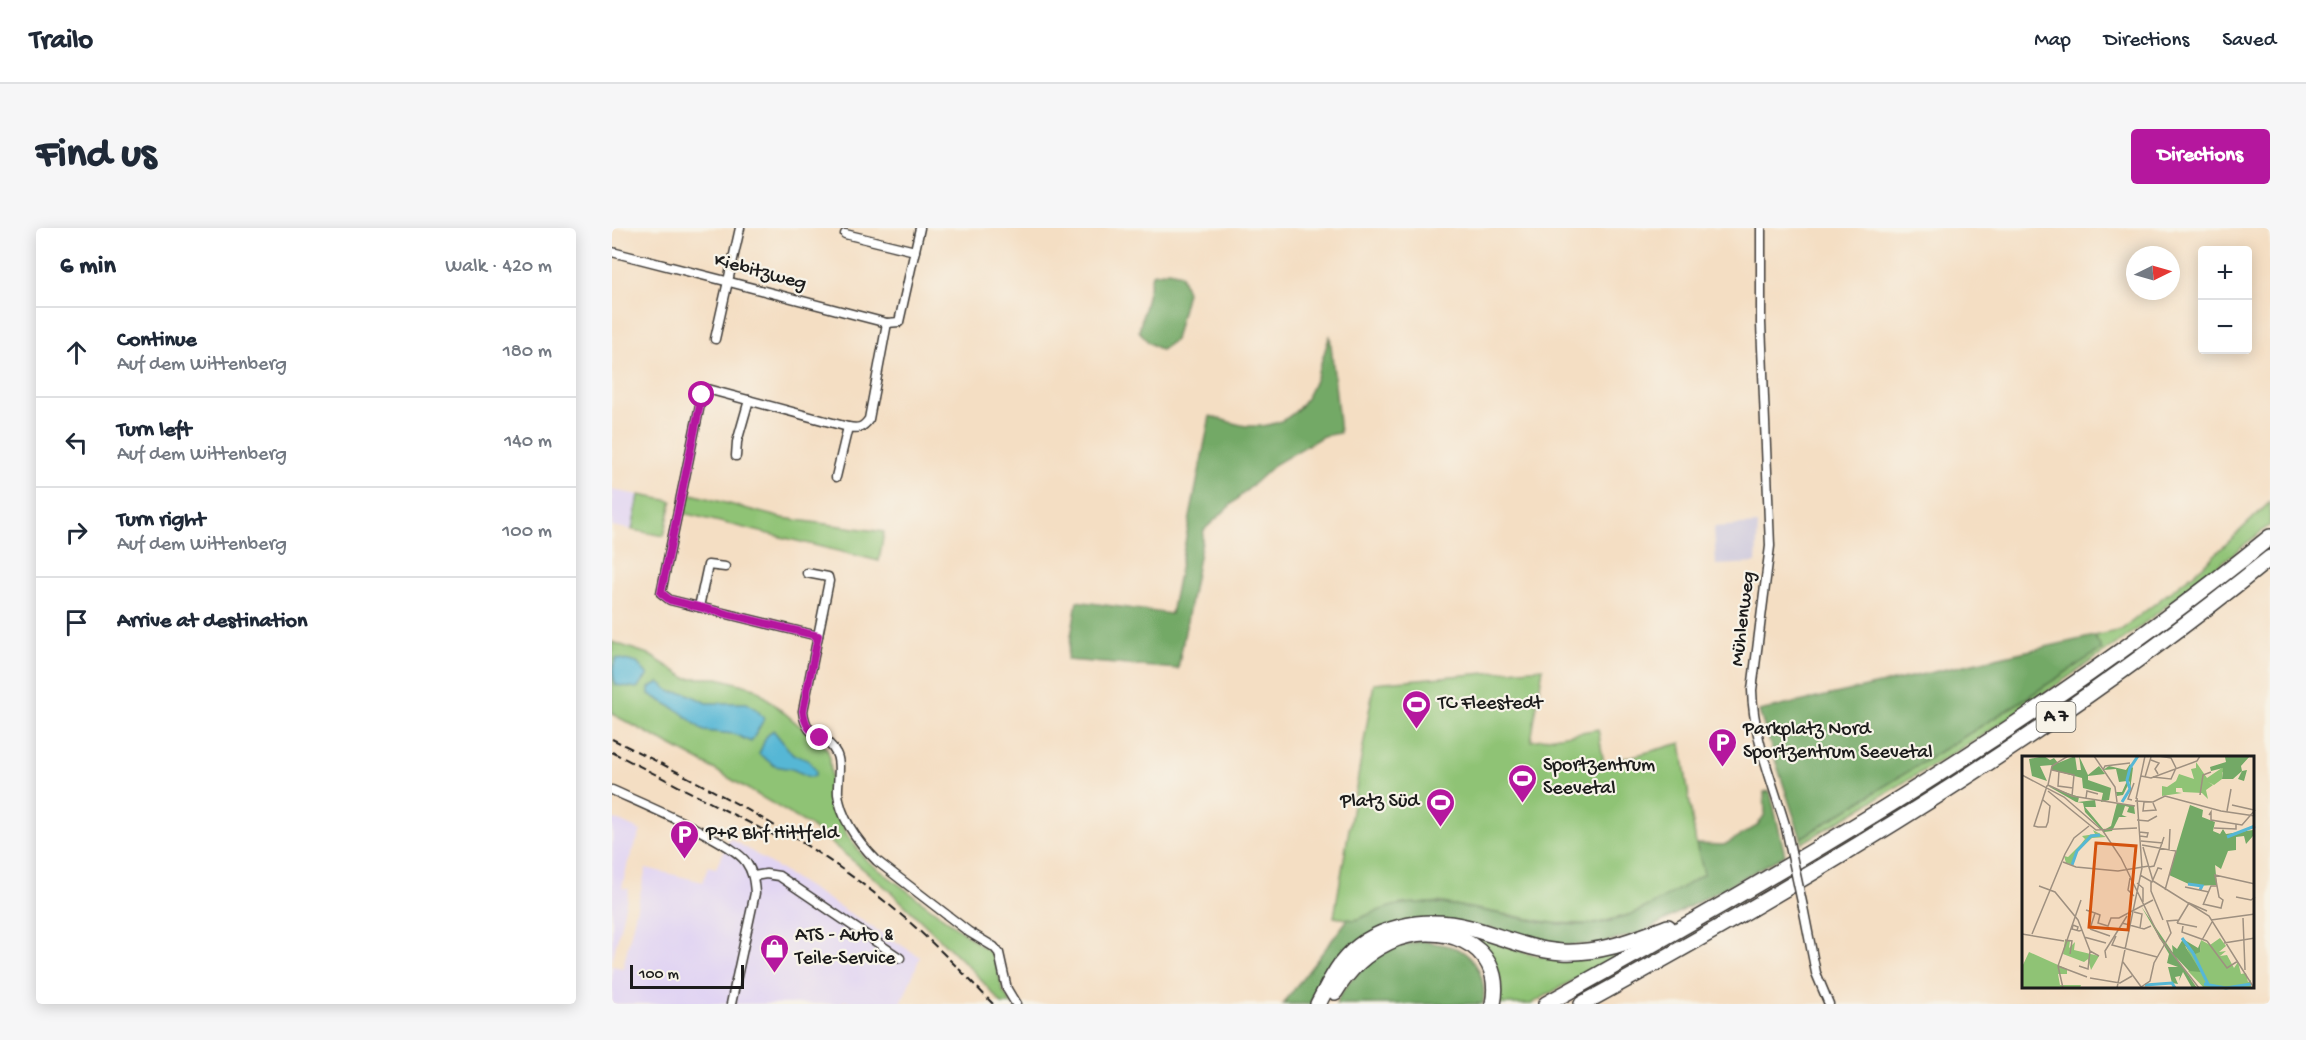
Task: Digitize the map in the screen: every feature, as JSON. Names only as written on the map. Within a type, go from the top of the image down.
[{"type":"highway","name":"A 7","points":[[1546,1004],[1721,906],[2006,731],[2169,616],[2270,537]]},
{"type":"highway","name":"A 7","points":[[1582,1004],[1781,890],[1985,764],[2084,697],[2270,558]]},
{"type":"highway","points":[[1318,1004],[1341,963],[1354,950],[1370,939],[1402,926],[1424,922],[1448,923],[1469,927],[1528,947],[1561,952],[1589,952],[1616,947],[1721,906]]},
{"type":"highway","points":[[1330,1004],[1347,973],[1372,951],[1390,941],[1425,933],[1443,933],[1461,939],[1480,952],[1492,972],[1493,1004]]},
{"type":"street","points":[[715,339],[740,228]]},
{"type":"street","points":[[845,234],[915,252],[920,228]]},
{"type":"street","name":"Mühlenweg","points":[[1761,228],[1761,323],[1770,546],[1752,690],[1752,707],[1756,728],[1786,828],[1816,973],[1828,1004]]},
{"type":"street","name":"Kiebitzweg","points":[[612,252],[887,323],[899,322],[915,252]]},
{"type":"street","points":[[818,636],[670,600],[661,593],[702,395],[707,389],[714,389],[858,429],[864,426],[869,419],[887,323]]},
{"type":"street","points":[[736,456],[737,442],[749,400]]},
{"type":"street","points":[[836,477],[848,427]]},
{"type":"street","points":[[699,607],[708,565],[725,567]]},
{"type":"street","points":[[807,573],[828,577],[829,581],[803,711],[804,723],[837,754],[838,794],[841,809],[864,848],[877,861],[969,932],[994,947],[999,953],[1007,989],[1016,1004]]},
{"type":"street","points":[[612,790],[734,849],[754,876],[755,893],[731,1004]]},
{"type":"street","points":[[754,876],[766,874],[779,876],[900,958]]},
{"type":"shaded area","points":[[612,490],[639,495],[632,530],[612,526]]},
{"type":"shaded area","points":[[1758,524],[1756,563],[1716,565],[1714,527]]},
{"type":"shaded area","points":[[612,818],[641,831],[628,862],[622,888],[629,889],[612,962]]},
{"type":"shaded area","points":[[730,838],[920,957],[901,1004],[862,1004],[843,1001],[842,1004],[612,1004],[612,966],[623,968],[646,868],[703,882],[708,866],[716,868]]},
{"type":"green space","points":[[1169,271],[1181,274],[1187,292],[1175,340],[1161,350],[1149,343],[1139,331],[1152,274]]},
{"type":"green space","points":[[1330,335],[1340,433],[1323,436],[1274,465],[1204,530],[1178,669],[1067,660],[1077,601],[1171,614],[1210,416],[1245,426],[1269,425],[1285,419],[1297,410],[1306,398]]},
{"type":"green space","points":[[688,493],[782,518],[884,532],[879,561],[683,513]]},
{"type":"green space","points":[[639,495],[672,501],[664,536],[632,530]]},
{"type":"green space","points":[[2270,502],[2270,525],[2128,636],[1979,738],[1802,843],[1801,838],[2101,649],[2094,636],[2121,630],[2202,567]]},
{"type":"green space","points":[[2094,636],[2102,649],[1801,838],[1759,711]]},
{"type":"green space","points":[[612,642],[648,654],[686,678],[718,678],[755,688],[827,749],[830,758],[832,796],[847,835],[866,860],[991,953],[995,958],[1003,991],[1012,1004],[1002,1004],[975,973],[890,891],[809,825],[700,761],[612,714]]},
{"type":"green space","name":"Sportzentrum Seevetal","points":[[1543,668],[1531,741],[1598,729],[1604,764],[1681,743],[1696,844],[1705,874],[1635,913],[1594,924],[1553,923],[1438,902],[1378,911],[1355,920],[1334,917],[1374,683]]},
{"type":"green space","points":[[1770,791],[1785,855],[1643,932],[1599,944],[1551,946],[1491,928],[1342,953],[1323,973],[1311,1004],[1283,1004],[1348,919],[1355,920],[1391,906],[1427,903],[1451,905],[1569,925],[1607,922],[1636,912],[1704,874],[1696,844],[1724,845],[1757,826],[1765,814],[1764,792]]},
{"type":"green space","points":[[1472,936],[1526,953],[1562,959],[1590,957],[1634,946],[1531,1004],[1499,1004],[1501,984],[1496,966],[1492,958]]},
{"type":"green space","points":[[1423,941],[1456,948],[1470,958],[1481,976],[1484,990],[1483,1004],[1336,1004],[1351,980],[1375,958],[1399,946]]},
{"type":"water","points":[[616,658],[637,663],[648,675],[637,688],[616,685],[613,672]]},
{"type":"water","points":[[659,682],[671,692],[686,693],[707,703],[747,703],[764,719],[751,742],[734,734],[704,731],[679,711],[649,694],[649,688]]},
{"type":"water","points":[[773,730],[793,755],[804,758],[812,765],[816,771],[815,776],[810,777],[792,769],[775,766],[759,754],[766,737]]},
{"type":"railway","points":[[612,739],[744,808],[839,867],[886,902],[918,930],[993,1004]]},
{"type":"railway","points":[[612,752],[779,838]]},
{"type":"place","name":"TC Fleestedt","points":[[1417,730]]},
{"type":"place","name":"Parkplatz Nord Sportzentrum Seevetal","points":[[1722,768]]},
{"type":"place","name":"Sportzentrum Seevetal","points":[[1522,804]]},
{"type":"place","name":"Platz Süd","points":[[1440,828]]},
{"type":"place","name":"P+R Bhf Hittfeld","points":[[685,860]]},
{"type":"place","name":"ATS - Auto & Teile-Service","points":[[774,974]]},
{"type":"route","points":[[702,395],[661,593],[670,600],[818,636],[803,711],[804,723],[820,738]]}]
